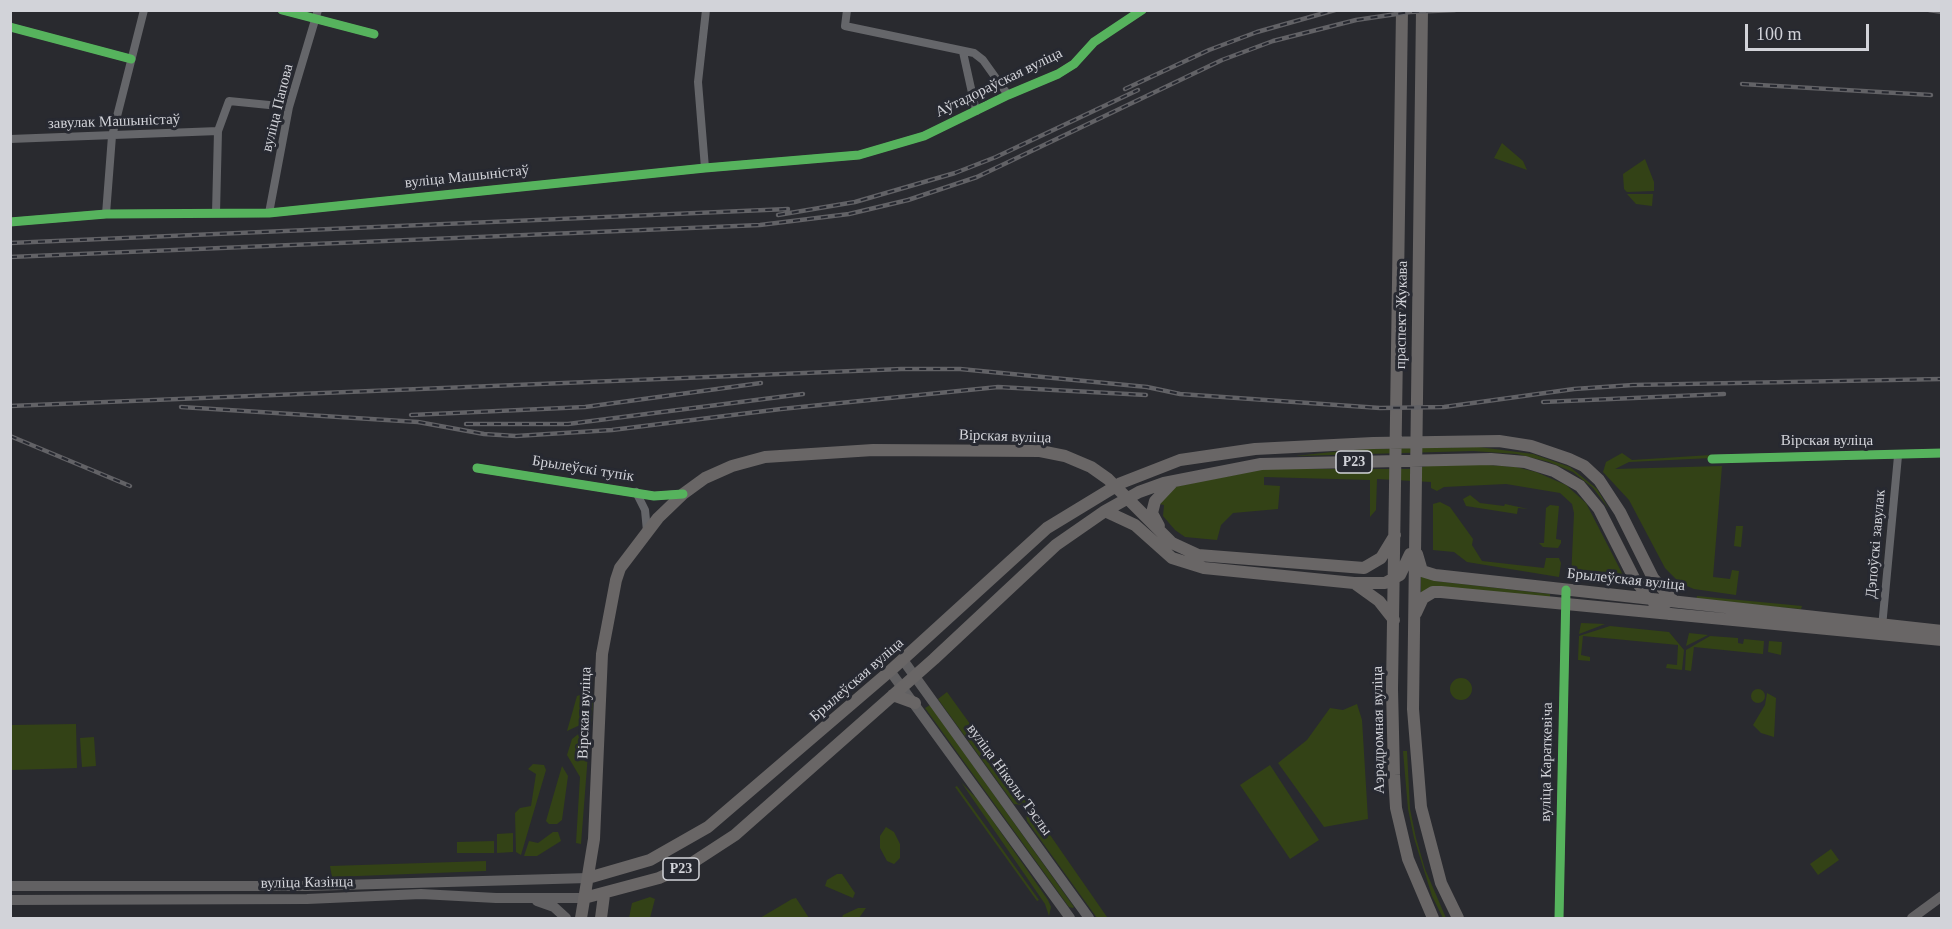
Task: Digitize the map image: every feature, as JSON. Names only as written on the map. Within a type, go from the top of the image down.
[{"type":"main road","name":"праспект Жукава","points":[[1395,535],[1402,10]]},
{"type":"main road","name":"праспект Жукава","points":[[1413,621],[1422,10]]},
{"type":"main road","name":"Р23","points":[[1115,486],[1180,460],[1255,449],[1451,441],[1499,441],[1531,446],[1577,462],[1599,480],[1620,512],[1653,578],[1673,600]]},
{"type":"main road","name":"Вірская вуліца","points":[[581,918],[588,878],[598,774],[605,635],[620,568],[647,531],[683,494],[723,470],[765,457],[873,450],[1055,453],[1091,466],[1115,486]]},
{"type":"main road","name":"Р23","points":[[604,895],[659,878],[706,855],[748,825],[898,691],[918,680],[928,664],[1040,558],[1127,498],[1174,481],[1261,464],[1491,459],[1525,462],[1554,471],[1580,486],[1599,509],[1635,580],[1650,598],[1669,614]]},
{"type":"main road","points":[[1172,543],[1152,513],[1158,497],[1174,481]]},
{"type":"main road","name":"Брылеўская вуліца","points":[[588,878],[635,866],[687,840],[729,810],[903,660],[1042,532],[1115,486]]},
{"type":"main road","points":[[1115,486],[1172,543],[1191,553],[1218,558],[1347,569],[1364,568],[1374,563],[1389,548],[1395,535]]},
{"type":"main road","points":[[1105,511],[1135,525],[1172,558],[1196,567],[1354,583],[1385,583],[1394,579],[1409,560],[1413,542]]},
{"type":"main road","name":"Аэрадромная вуліца","points":[[1395,535],[1392,689],[1396,808],[1408,859],[1432,918]]},
{"type":"main road","name":"Брылеўская вуліца","points":[[1413,542],[1420,566],[1427,574],[1673,600],[1882,629],[1941,640]]},
{"type":"main road","points":[[1623,610],[1650,598],[1653,578]]},
{"type":"main road","points":[[1623,596],[1634,588],[1635,580]]},
{"type":"main road","points":[[1354,583],[1379,601],[1394,621]]},
{"type":"main road","name":"Брылеўская вуліца","points":[[1413,621],[1423,598],[1433,592],[1669,614],[1941,631]]},
{"type":"main road","points":[[1413,621],[1413,709],[1421,807],[1441,883],[1458,918]]},
{"type":"main road","name":"вуліца Ніколы Тэслы","points":[[903,660],[1086,916]]},
{"type":"main road","points":[[890,671],[898,691],[915,703]]},
{"type":"main road","name":"вуліца Ніколы Тэслы","points":[[915,703],[1066,917]]},
{"type":"main road","points":[[800,750],[814,766]]},
{"type":"main road","name":"вуліца Казінца","points":[[10,886],[176,887],[503,882],[588,878]]},
{"type":"main road","name":"вуліца Казінца","points":[[10,900],[175,900],[421,894],[584,898],[604,895]]},
{"type":"main road","points":[[601,918],[604,895]]},
{"type":"main road","points":[[1912,918],[1941,896]]},
{"type":"main road","points":[[525,898],[554,907],[566,918]]},
{"type":"main road","points":[[1066,917],[1086,916]]},
{"type":"street","points":[[106,214],[112,136],[144,10]]},
{"type":"street","points":[[282,10],[374,34]]},
{"type":"street","name":"вуліца Папова","points":[[269,213],[289,107],[318,10]]},
{"type":"street","points":[[705,168],[698,82],[706,10]]},
{"type":"street","points":[[847,10],[845,26],[974,53],[983,60],[1008,95]]},
{"type":"street","name":"Аўтадораўская вуліца","points":[[924,136],[1074,64],[1094,42],[1142,10]]},
{"type":"street","points":[[10,27],[131,59]]},
{"type":"street","points":[[963,52],[976,111]]},
{"type":"street","points":[[216,213],[218,130],[229,102],[289,107]]},
{"type":"street","name":"завулак Машыністаў","points":[[10,139],[218,130]]},
{"type":"street","name":"вуліца Машыністаў","points":[[10,222],[106,214],[269,213],[705,168],[859,155],[924,136]]},
{"type":"street","name":"Вірская вуліца","points":[[1712,459],[1898,456],[1941,453]]},
{"type":"street","name":"Дэпоўскі завулак","points":[[1882,629],[1898,456]]},
{"type":"street","name":"Брылеўскі тупік","points":[[477,468],[660,497],[683,494]]},
{"type":"street","name":"Брылеўскі тупік","points":[[636,492],[645,510],[647,531]]},
{"type":"street","name":"вуліца Караткевіча","points":[[1559,918],[1566,590]]},
{"type":"street","points":[[175,900],[176,887]]},
{"type":"green space","points":[[1502,143],[1523,161],[1527,170],[1494,158]]},
{"type":"green space","points":[[1645,159],[1654,182],[1654,191],[1627,192],[1624,189],[1623,174]]},
{"type":"green space","points":[[1627,194],[1653,194],[1652,206],[1636,204]]},
{"type":"green space","points":[[1479,447],[1533,454],[1570,467],[1597,489],[1609,509],[1593,488],[1573,472],[1549,462],[1517,454],[1473,451],[1295,456],[1360,449]]},
{"type":"green space","points":[[1622,453],[1632,460],[1711,455],[1711,458],[1629,462],[1615,469],[1722,466],[1713,577],[1730,579],[1732,570],[1739,571],[1736,595],[1694,589],[1680,583],[1665,568],[1629,500],[1603,472],[1606,462]]},
{"type":"green space","points":[[1473,464],[1516,467],[1536,472],[1566,485],[1586,503],[1623,575],[1599,581],[1571,579],[1574,513],[1572,504],[1560,493],[1506,484],[1444,487],[1437,491],[1431,488],[1431,482],[1377,479],[1376,510],[1370,517],[1370,480],[1264,477],[1264,485],[1280,486],[1278,509],[1233,513],[1221,525],[1217,540],[1185,537],[1175,530],[1163,516],[1164,505],[1159,504],[1173,487],[1265,469],[1412,469],[1432,465]]},
{"type":"green space","points":[[1470,495],[1480,503],[1504,506],[1505,504],[1528,509],[1518,508],[1517,514],[1466,506],[1463,499]]},
{"type":"green space","points":[[1440,502],[1450,507],[1473,539],[1472,545],[1482,561],[1544,568],[1546,558],[1559,558],[1561,563],[1559,577],[1467,562],[1454,552],[1433,550],[1433,504]]},
{"type":"green space","points":[[1550,505],[1559,506],[1556,539],[1561,540],[1561,543],[1558,548],[1543,547],[1539,543],[1544,543],[1546,508]]},
{"type":"green space","points":[[1736,526],[1743,526],[1741,547],[1734,546]]},
{"type":"green space","points":[[1421,572],[1435,581],[1550,594],[1550,597],[1421,598]]},
{"type":"green space","points":[[1697,596],[1802,606],[1801,609],[1696,600]]},
{"type":"green space","points":[[1581,623],[1605,624],[1579,634]]},
{"type":"green space","points":[[1610,626],[1669,632],[1684,650],[1682,670],[1666,668],[1667,664],[1677,665],[1678,645],[1583,636],[1581,655],[1590,657],[1590,661],[1578,660],[1579,636]]},
{"type":"green space","points":[[1689,633],[1708,635],[1686,646]]},
{"type":"green space","points":[[1710,636],[1738,638],[1738,643],[1743,644],[1744,639],[1764,641],[1763,654],[1694,647],[1691,671],[1685,670],[1686,650]]},
{"type":"green space","points":[[1769,641],[1782,642],[1781,655],[1768,652]]},
{"type":"green space","points":[[1457,678],[1465,678],[1472,685],[1472,693],[1465,700],[1457,700],[1450,693],[1450,685]]},
{"type":"green space","points":[[1758,689],[1763,691],[1765,696],[1763,701],[1758,703],[1753,701],[1751,696],[1753,691]]},
{"type":"green space","points":[[947,692],[1027,803],[1014,804],[938,699]]},
{"type":"green space","points":[[1767,693],[1776,698],[1774,737],[1761,733],[1753,725],[1765,705]]},
{"type":"green space","points":[[588,695],[593,702],[591,726],[580,725],[567,731],[577,696]]},
{"type":"green space","points":[[1357,704],[1362,720],[1368,819],[1324,827],[1278,763],[1307,740],[1330,708],[1343,710]]},
{"type":"green space","points":[[930,705],[1073,908],[1069,907],[925,708]]},
{"type":"green space","points":[[76,724],[77,768],[11,770],[11,725]]},
{"type":"green space","points":[[581,732],[586,734],[589,741],[581,844],[576,843],[580,777],[567,755],[572,739]]},
{"type":"green space","points":[[94,737],[96,766],[82,767],[80,738]]},
{"type":"green space","points":[[1403,751],[1407,751],[1410,809],[1416,838],[1425,869],[1446,918],[1443,918],[1432,896],[1414,838],[1408,809]]},
{"type":"green space","points":[[533,764],[544,765],[546,770],[521,855],[516,852],[515,813],[520,808],[531,806],[536,774],[528,769]]},
{"type":"green space","points":[[1270,765],[1319,840],[1290,859],[1240,785]]},
{"type":"green space","points":[[562,766],[568,776],[562,820],[557,824],[549,824],[546,821]]},
{"type":"green space","points":[[961,782],[979,801],[1048,900],[1051,907],[1049,916],[1045,904]]},
{"type":"green space","points":[[957,786],[1039,900],[1037,901],[955,787]]},
{"type":"green space","points":[[1032,809],[1107,918],[1097,918],[1027,821],[1026,814]]},
{"type":"green space","points":[[886,827],[894,832],[900,844],[900,858],[894,864],[887,861],[880,848],[880,836]]},
{"type":"green space","points":[[553,832],[558,832],[561,841],[537,856],[524,856],[529,841],[538,843]]},
{"type":"green space","points":[[513,833],[513,852],[497,853],[497,834]]},
{"type":"green space","points":[[494,841],[494,853],[457,853],[457,842]]},
{"type":"green space","points":[[1831,849],[1839,860],[1818,875],[1810,864]]},
{"type":"green space","points":[[486,861],[486,871],[332,877],[330,866]]},
{"type":"green space","points":[[837,874],[842,874],[855,893],[853,898],[825,886],[827,880]]},
{"type":"green space","points":[[650,897],[655,899],[650,918],[629,918],[632,903]]},
{"type":"green space","points":[[796,898],[809,918],[760,918],[792,899]]},
{"type":"green space","points":[[858,908],[866,908],[859,918],[842,918],[843,915]]},
{"type":"railway","points":[[1125,89],[1209,50],[1257,32],[1335,10]]},
{"type":"railway","points":[[10,257],[760,225],[849,214],[908,200],[977,177],[1222,60],[1273,41],[1356,20],[1410,12],[1455,10]]},
{"type":"railway","points":[[1929,10],[1942,12]]},
{"type":"railway","points":[[1742,84],[1931,95]]},
{"type":"railway","points":[[778,215],[855,202],[955,173],[996,157],[1138,90]]},
{"type":"railway","points":[[10,243],[788,209]]},
{"type":"railway","points":[[10,406],[901,369],[960,369],[1147,387],[1180,394],[1380,408],[1444,407],[1574,389],[1633,385],[1942,379]]},
{"type":"railway","points":[[411,415],[585,407],[761,383]]},
{"type":"railway","points":[[181,407],[418,422],[484,434],[516,436],[612,430],[781,409],[998,387],[1146,395]]},
{"type":"railway","points":[[466,424],[568,424],[803,394]]},
{"type":"railway","points":[[1543,402],[1724,394]]},
{"type":"railway","points":[[10,436],[130,486]]},
{"type":"cycle path","points":[[282,10],[374,34]]},
{"type":"cycle path","points":[[10,222],[106,214],[269,213],[705,168],[859,155],[924,136],[1008,95],[1058,74],[1074,64],[1094,42],[1142,10]]},
{"type":"cycle path","points":[[10,27],[131,59]]},
{"type":"cycle path","points":[[1712,459],[1942,453]]},
{"type":"cycle path","points":[[477,468],[654,496],[683,494]]},
{"type":"cycle path","points":[[1559,918],[1566,590]]}]
